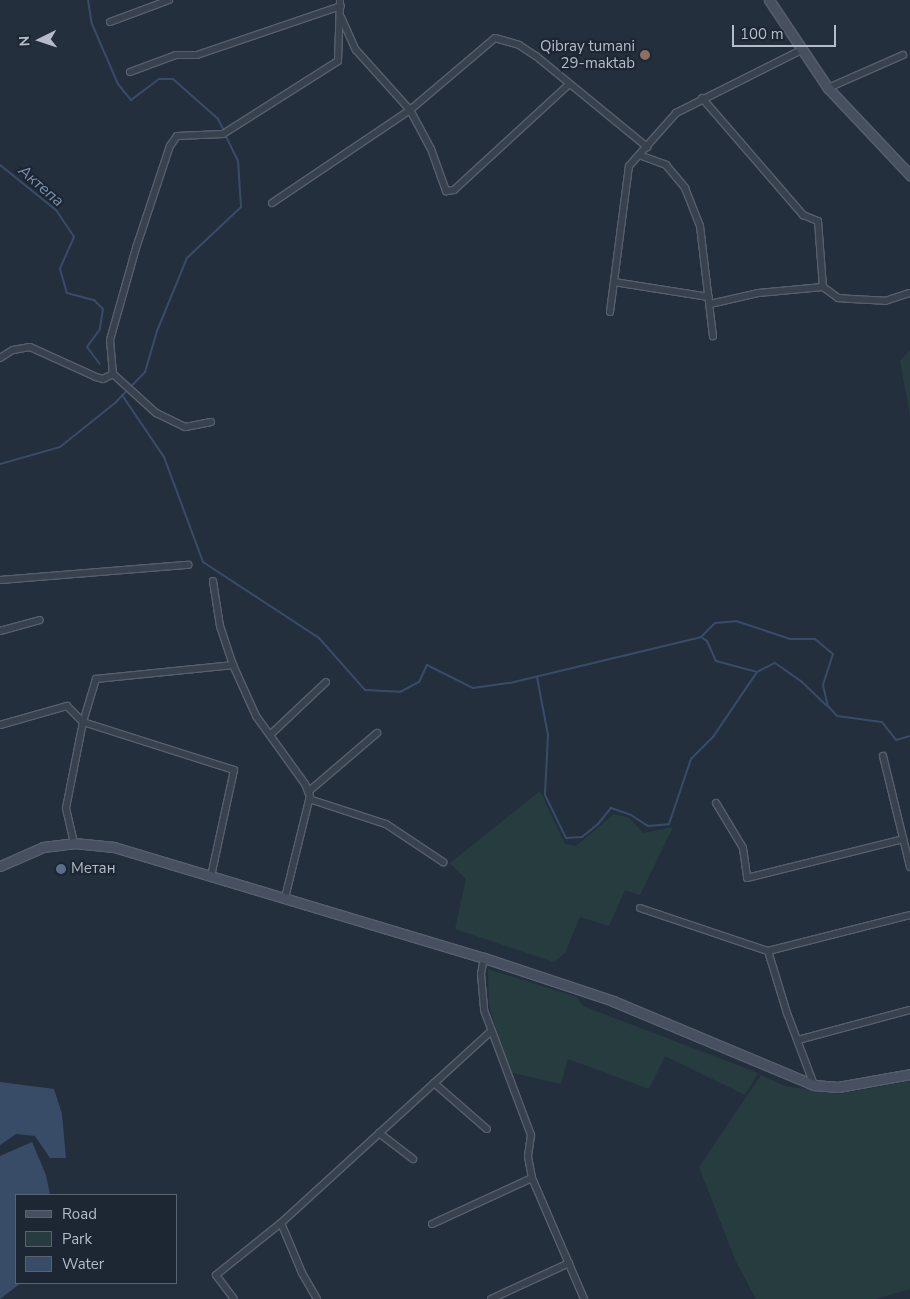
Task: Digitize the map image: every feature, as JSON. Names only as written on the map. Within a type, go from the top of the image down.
[{"type":"main road","points":[[769,0],[828,88],[910,175]]},
{"type":"main road","points":[[0,866],[43,847],[74,843],[114,847],[484,958],[613,1001],[814,1085],[838,1086],[910,1074]]},
{"type":"street","points":[[110,22],[169,0]]},
{"type":"street","points":[[130,72],[176,55],[197,55],[340,3],[338,61],[224,134],[177,136],[170,146],[136,248],[110,340],[113,374],[156,413],[184,428],[210,422]]},
{"type":"street","points":[[340,16],[356,50],[410,110],[431,149],[446,191],[454,190],[568,85]]},
{"type":"street","points":[[272,203],[410,110],[495,38],[519,45],[536,56],[568,85],[647,147]]},
{"type":"street","points":[[610,312],[629,166],[676,113],[702,98],[803,50]]},
{"type":"street","points":[[828,88],[903,56]]},
{"type":"street","points":[[702,98],[803,215],[818,221],[823,287]]},
{"type":"street","points":[[638,156],[666,165],[685,188],[700,226],[713,336]]},
{"type":"street","points":[[614,282],[710,300],[823,287],[838,298],[852,299],[885,301],[910,293]]},
{"type":"street","points":[[0,358],[13,350],[30,347],[96,377],[103,378],[113,374]]},
{"type":"street","points":[[0,580],[188,565]]},
{"type":"street","points":[[213,582],[220,626],[233,665],[256,716],[309,796],[386,824],[443,862]]},
{"type":"street","points":[[0,631],[40,620]]},
{"type":"street","points":[[74,843],[66,808],[83,722],[96,679],[233,665]]},
{"type":"street","points":[[270,735],[326,682]]},
{"type":"street","points":[[0,725],[67,706],[83,722],[234,770],[211,876]]},
{"type":"street","points":[[285,898],[309,796],[377,733]]},
{"type":"street","points":[[883,756],[910,867]]},
{"type":"street","points":[[716,803],[743,848],[747,878],[903,839]]},
{"type":"street","points":[[640,908],[768,951],[910,915]]},
{"type":"street","points":[[768,951],[814,1085]]},
{"type":"street","points":[[484,958],[481,974],[484,1010],[531,1135],[528,1157],[532,1178],[584,1299]]},
{"type":"street","points":[[798,1040],[910,1010]]},
{"type":"street","points":[[234,1299],[216,1275],[281,1223],[491,1030]]},
{"type":"street","points":[[434,1083],[487,1129]]},
{"type":"street","points":[[378,1133],[413,1159]]},
{"type":"street","points":[[432,1224],[532,1178]]},
{"type":"street","points":[[281,1223],[302,1273],[317,1299]]},
{"type":"street","points":[[492,1299],[569,1263]]},
{"type":"green space","points":[[910,350],[910,415],[900,361]]},
{"type":"green space","points":[[540,791],[565,844],[576,846],[614,814],[630,818],[643,833],[673,827],[640,895],[625,890],[609,926],[580,917],[565,953],[554,962],[455,929],[466,879],[450,863]]},
{"type":"green space","points":[[488,969],[577,997],[583,1006],[758,1073],[745,1095],[665,1056],[649,1089],[568,1059],[561,1084],[508,1072],[489,1005]]},
{"type":"green space","points":[[761,1075],[785,1086],[838,1094],[910,1081],[910,1289],[876,1299],[756,1299],[736,1262],[699,1167]]},
{"type":"water","points":[[0,1082],[54,1089],[62,1114],[66,1158],[50,1158],[35,1136],[16,1134],[0,1145]]},
{"type":"water","points":[[32,1142],[46,1175],[50,1194],[15,1194],[15,1284],[20,1284],[0,1299],[0,1156]]},
{"type":"waterway","points":[[88,0],[92,24],[118,84],[131,100],[159,79],[173,79],[218,119],[224,131]]},
{"type":"waterway","points":[[0,464],[60,447],[115,403],[145,372],[157,331],[187,258],[241,207],[238,161],[226,136]]},
{"type":"waterway","name":"Актепа","points":[[0,165],[56,210],[74,237],[60,269],[67,293],[94,300],[103,309],[100,329],[87,347],[100,364]]},
{"type":"waterway","points":[[122,395],[164,457],[203,562],[319,638],[365,690],[400,692],[419,682],[427,665],[473,688],[510,683],[701,637],[715,623],[736,621],[790,639],[815,639],[833,654],[823,685],[828,706],[837,716],[882,722],[896,740],[910,736]]},
{"type":"waterway","points":[[701,637],[707,641],[716,661],[757,672]]},
{"type":"waterway","points":[[537,677],[548,735],[545,795],[566,838],[582,837],[598,824],[611,808],[631,815],[648,826],[669,824],[691,759],[713,737],[757,672],[775,663],[801,681],[826,705]]},
{"type":"place","name":"Qibray tumani 29-maktab","points":[[645,55]]},
{"type":"place","name":"Метан","points":[[61,869]]}]
